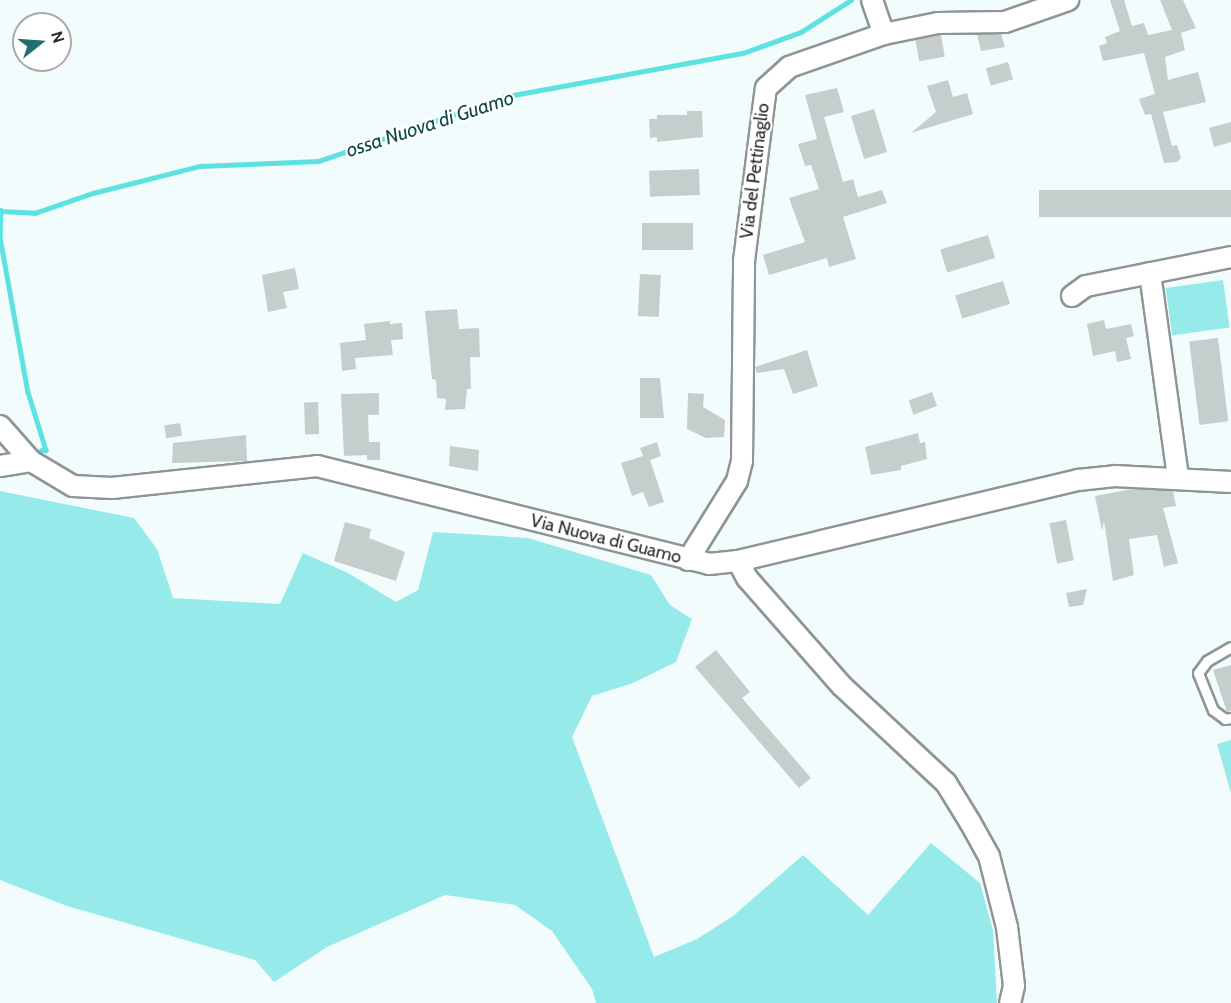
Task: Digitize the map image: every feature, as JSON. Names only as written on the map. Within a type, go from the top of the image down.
[{"type":"street","points":[[872,0],[884,34]]},
{"type":"street","name":"Via del Pettinaglio","points":[[688,560],[737,481],[742,461],[744,261],[766,88],[789,67],[884,34],[938,23],[1005,22],[1068,0]]},
{"type":"street","points":[[1072,296],[1086,286],[1231,257]]},
{"type":"street","points":[[1150,273],[1178,477]]},
{"type":"street","name":"Via Nuova di Guamo","points":[[0,426],[31,460],[73,486],[112,489],[317,466],[710,564],[738,561],[1078,480],[1115,476],[1178,477],[1231,482]]},
{"type":"street","points":[[0,466],[31,460]]},
{"type":"street","points":[[738,561],[747,578],[843,686],[946,783],[988,856],[1007,927],[1014,986],[1010,1003]]},
{"type":"lane","points":[[1231,647],[1207,661],[1198,673],[1213,710],[1225,720],[1231,718]]},
{"type":"shaded area","points":[[1223,280],[1230,328],[1172,336],[1166,288]]},
{"type":"shaded area","points":[[0,491],[134,518],[157,549],[173,598],[280,604],[303,553],[348,573],[396,602],[418,590],[433,532],[528,538],[651,575],[670,605],[692,619],[676,662],[633,683],[592,696],[572,737],[654,957],[697,939],[733,916],[803,855],[868,915],[931,843],[980,883],[993,930],[997,1003],[596,1003],[592,989],[552,931],[515,905],[445,895],[327,947],[274,982],[255,960],[67,906],[0,880]]},
{"type":"shaded area","points":[[1231,740],[1231,793],[1217,744]]},
{"type":"building","points":[[1110,0],[1124,0],[1132,26],[1144,23],[1148,35],[1172,30],[1160,0],[1183,0],[1196,28],[1181,33],[1185,50],[1165,57],[1168,80],[1198,72],[1206,102],[1163,112],[1172,146],[1177,145],[1181,158],[1177,162],[1164,163],[1151,114],[1145,115],[1139,99],[1155,94],[1144,53],[1103,61],[1099,46],[1107,43],[1105,37],[1120,31]]},
{"type":"building","points":[[977,34],[1001,34],[1005,47],[981,51]]},
{"type":"building","points":[[941,35],[945,57],[919,61],[915,40]]},
{"type":"building","points":[[1008,62],[1013,79],[991,86],[986,68]]},
{"type":"building","points":[[948,80],[953,97],[967,93],[973,114],[911,133],[936,112],[927,86]]},
{"type":"building","points":[[837,88],[844,112],[824,117],[843,182],[853,179],[858,197],[882,190],[887,203],[843,217],[856,259],[829,267],[827,258],[769,275],[763,255],[805,242],[789,198],[819,189],[811,165],[805,166],[798,144],[817,139],[805,95]]},
{"type":"building","points":[[874,109],[887,152],[864,159],[851,116]]},
{"type":"building","points":[[687,111],[702,111],[703,137],[657,142],[657,137],[650,138],[649,119],[657,119],[657,115],[687,115]]},
{"type":"building","points":[[1231,122],[1231,142],[1214,147],[1209,128]]},
{"type":"building","points":[[699,169],[700,195],[650,197],[649,171]]},
{"type":"building","points":[[1039,190],[1231,190],[1231,217],[1039,217]]},
{"type":"building","points":[[642,223],[693,223],[693,250],[642,250]]},
{"type":"building","points":[[988,235],[995,258],[947,273],[940,250]]},
{"type":"building","points":[[295,268],[299,289],[283,292],[287,308],[268,312],[262,275]]},
{"type":"building","points":[[640,274],[661,275],[659,317],[638,316]]},
{"type":"building","points":[[1003,281],[1010,304],[962,319],[955,296]]},
{"type":"building","points":[[457,309],[459,329],[479,328],[480,357],[470,357],[471,389],[467,389],[465,409],[445,410],[446,399],[437,398],[436,380],[432,379],[425,311]]},
{"type":"building","points":[[1104,320],[1106,329],[1131,324],[1134,336],[1126,338],[1131,359],[1117,362],[1115,351],[1093,356],[1087,324]]},
{"type":"building","points":[[390,321],[390,324],[402,323],[403,339],[391,340],[393,355],[355,358],[356,369],[342,371],[340,343],[366,340],[364,324]]},
{"type":"building","points":[[1218,338],[1228,421],[1199,425],[1189,342]]},
{"type":"building","points":[[807,350],[818,386],[793,394],[784,369],[757,373],[755,367]]},
{"type":"building","points":[[640,378],[660,378],[664,418],[640,418]]},
{"type":"building","points":[[932,392],[937,406],[914,415],[909,401]]},
{"type":"building","points":[[379,393],[379,415],[368,415],[369,442],[380,442],[380,460],[367,460],[367,455],[344,456],[341,394]]},
{"type":"building","points":[[688,393],[704,394],[703,407],[725,420],[724,437],[706,438],[687,429]]},
{"type":"building","points":[[304,402],[318,402],[319,434],[305,434]]},
{"type":"building","points":[[180,423],[182,436],[166,438],[164,426]]},
{"type":"building","points":[[918,433],[920,443],[925,442],[927,459],[901,466],[901,470],[871,475],[865,447]]},
{"type":"building","points":[[246,435],[247,461],[172,463],[173,443]]},
{"type":"building","points":[[657,442],[661,456],[650,460],[664,502],[649,507],[643,492],[632,496],[621,463],[643,456],[640,448]]},
{"type":"building","points":[[450,446],[479,450],[478,471],[449,466]]},
{"type":"building","points":[[1132,489],[1173,491],[1176,506],[1163,508],[1178,563],[1164,567],[1157,535],[1129,539],[1134,575],[1113,581],[1104,521],[1102,531],[1095,496]]},
{"type":"building","points":[[1066,520],[1074,560],[1057,563],[1049,523]]},
{"type":"building","points":[[345,522],[371,529],[369,538],[405,552],[396,581],[334,561]]},
{"type":"building","points":[[1087,589],[1083,605],[1069,607],[1066,593]]},
{"type":"building","points":[[716,650],[750,692],[742,698],[811,778],[799,788],[695,667]]},
{"type":"building","points":[[1231,665],[1231,711],[1227,712],[1213,670]]},
{"type":"waterway","name":"ossa Nuova di Guamo","points":[[0,211],[35,213],[93,193],[200,166],[319,161],[508,96],[743,53],[801,32],[851,0]]},
{"type":"waterway","points":[[1,210],[0,237],[28,392],[46,450],[41,451]]}]
